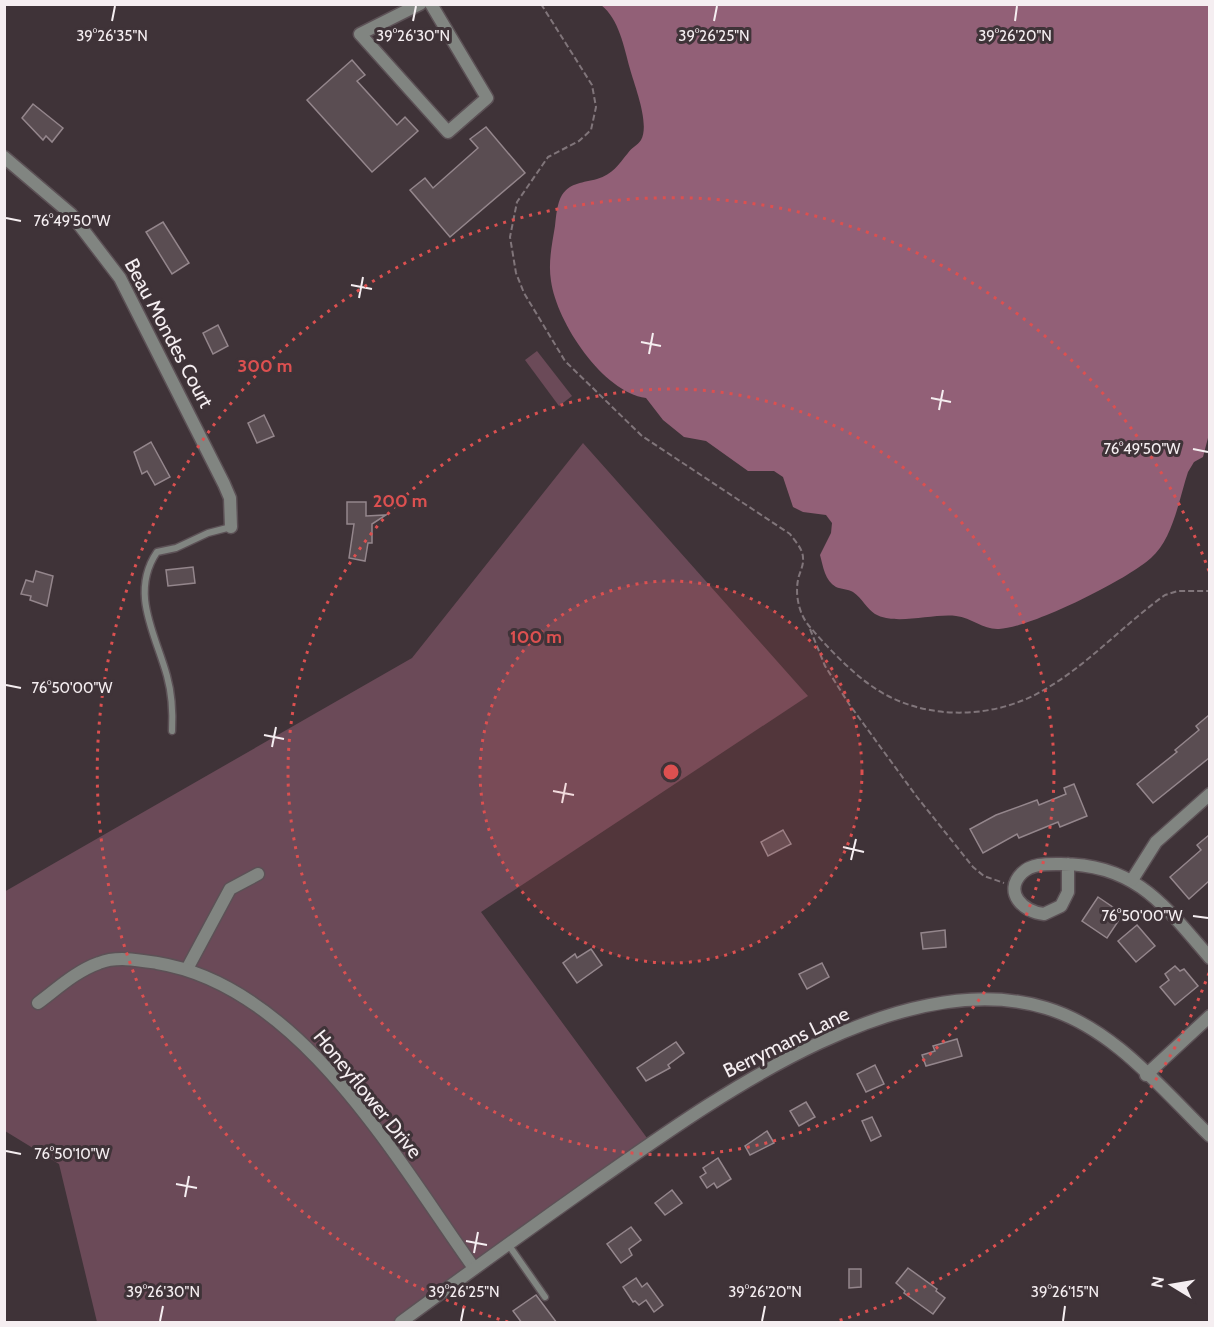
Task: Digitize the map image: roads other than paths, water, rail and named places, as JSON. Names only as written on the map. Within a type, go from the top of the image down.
[{"type":"street","points":[[420,4],[360,34],[448,132],[487,98],[431,4]]},
{"type":"street","name":"Beau Mondes Court","points":[[4,157],[71,214],[120,278],[224,484],[230,498],[231,527]]},
{"type":"street","points":[[1132,880],[1156,842],[1209,794]]},
{"type":"street","points":[[1068,864],[1066,900],[1053,911],[1034,913],[1023,907],[1016,897],[1016,886],[1020,874],[1030,867],[1068,864],[1093,865],[1132,880],[1167,908],[1209,958]]},
{"type":"street","points":[[187,969],[230,889],[258,874]]},
{"type":"street","name":"Honeyflower Drive","points":[[38,1004],[83,970],[100,962],[135,959],[187,969],[239,993],[269,1014],[315,1054],[351,1097],[474,1268]]},
{"type":"street","name":"Berrymans Lane","points":[[401,1323],[508,1244],[740,1084],[832,1039],[916,1007],[970,998],[1009,1000],[1045,1007],[1065,1014],[1103,1036],[1209,1136]]},
{"type":"street","points":[[1146,1075],[1209,1016]]},
{"type":"lane","points":[[172,731],[173,704],[168,678],[143,598],[146,575],[157,552],[176,548],[208,533],[231,527]]},
{"type":"lane","points":[[508,1244],[544,1297]]}]
